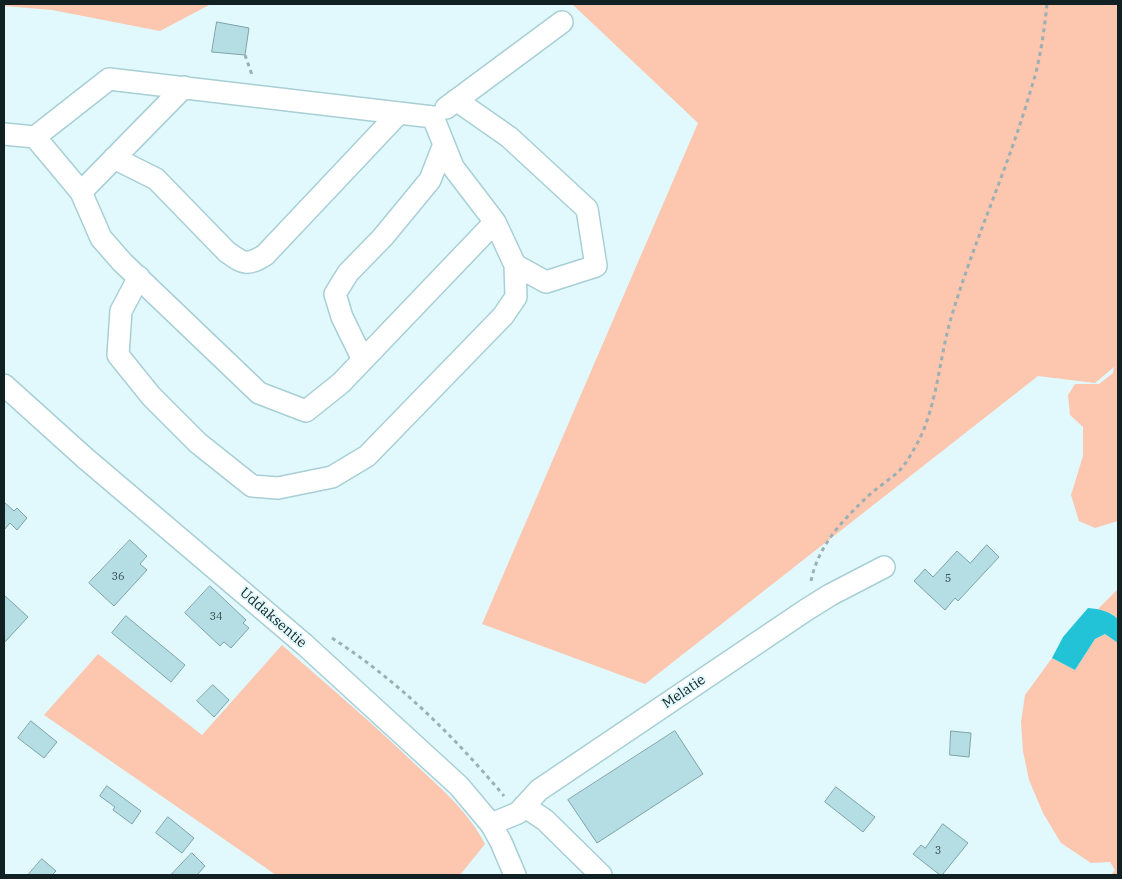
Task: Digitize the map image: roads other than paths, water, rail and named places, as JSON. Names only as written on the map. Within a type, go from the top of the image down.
[{"type":"street","points":[[4,134],[35,137],[109,78],[433,117],[562,22]]},
{"type":"street","points":[[81,192],[184,88]]},
{"type":"street","points":[[456,100],[509,137],[587,209],[596,266],[546,282],[515,265]]},
{"type":"street","points":[[114,158],[156,179],[227,252],[241,262],[252,263],[265,255],[400,113]]},
{"type":"street","points":[[139,277],[121,311],[118,355],[151,396],[198,443],[252,486],[278,488],[332,477],[367,456],[503,316],[516,296],[515,265],[495,222],[453,166],[433,117]]},
{"type":"street","points":[[35,137],[81,192],[101,238],[139,277],[259,393],[283,404],[306,411],[340,383],[495,222]]},
{"type":"street","points":[[363,360],[342,317],[335,294],[348,273],[383,237],[430,180],[444,144]]},
{"type":"street","name":"Uddaksentie","points":[[4,385],[85,458],[305,645],[459,786],[491,824],[515,875]]},
{"type":"street","name":"Melatie","points":[[491,824],[518,813],[540,790],[806,610],[830,595],[884,567]]},
{"type":"street","points":[[524,806],[545,820],[601,875]]},
{"type":"water","points":[[1088,608],[1104,611],[1118,619],[1118,643],[1105,634],[1095,639],[1075,670],[1052,658],[1063,637]]}]
